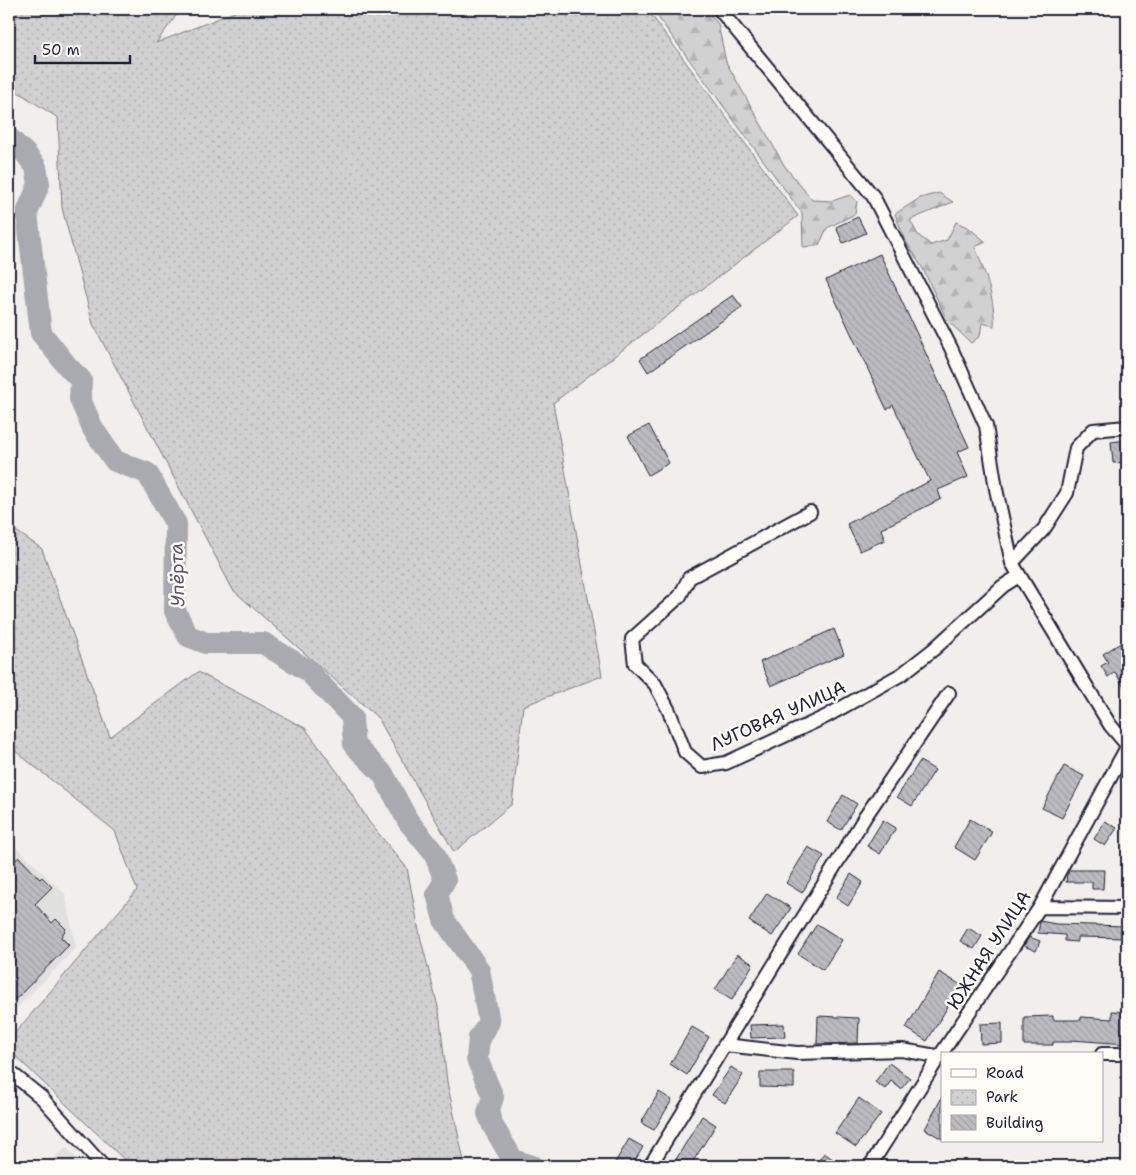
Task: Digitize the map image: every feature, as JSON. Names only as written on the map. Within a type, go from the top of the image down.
[{"type":"street","points":[[719,9],[873,196],[951,348],[986,426],[996,489],[1012,563],[1110,725],[1127,746]]},
{"type":"street","points":[[1012,563],[1044,529],[1067,494],[1076,448],[1093,430],[1127,428]]},
{"type":"street","name":"ЛУГОВАЯ УЛИЦА","points":[[810,512],[689,578],[680,596],[632,639],[635,664],[655,684],[669,711],[685,752],[702,768],[726,762],[825,718],[902,674],[934,649],[1003,586],[1019,576]]},
{"type":"street","points":[[650,1166],[865,817],[949,693]]},
{"type":"street","name":"ЮЖНАЯ УЛИЦА","points":[[944,1052],[1040,907],[1127,746]]},
{"type":"street","points":[[1040,907],[1127,908]]},
{"type":"street","points":[[725,1045],[797,1052],[902,1050],[941,1057]]},
{"type":"street","points":[[1104,1054],[1127,1054]]},
{"type":"street","name":"ЮЖНАЯ УЛИЦА","points":[[870,1166],[941,1057]]},
{"type":"street","points":[[9,1071],[42,1098],[103,1166]]},
{"type":"shaded area","points":[[16,847],[65,894],[76,948],[9,1016],[9,854]]},
{"type":"shaded area","points":[[66,1148],[85,1166],[44,1166]]},
{"type":"green space","points":[[9,9],[181,9],[156,43],[242,9],[647,9],[798,216],[553,403],[602,676],[523,706],[512,804],[454,852],[378,718],[233,590],[93,324],[62,208],[58,118],[9,86]]},
{"type":"green space","points":[[652,9],[705,9],[718,24],[726,62],[784,165],[812,200],[832,201],[850,195],[857,201],[855,214],[827,228],[819,245],[803,247],[802,213]]},
{"type":"green space","points":[[939,193],[953,202],[910,220],[918,235],[931,245],[947,240],[956,222],[969,228],[986,242],[975,247],[991,296],[994,326],[982,323],[980,336],[971,343],[947,320],[923,269],[905,240],[895,214],[920,198]]},
{"type":"green space","points":[[9,526],[42,549],[110,737],[198,672],[305,728],[344,781],[369,822],[407,868],[420,936],[439,1011],[447,1082],[465,1166],[131,1166],[9,1050],[9,1040],[137,890],[115,831],[9,746]]},
{"type":"building","points":[[858,217],[866,233],[843,243],[836,227]]},
{"type":"building","points":[[880,254],[969,447],[957,452],[968,477],[938,490],[941,499],[881,529],[885,540],[860,551],[847,524],[930,481],[893,405],[887,410],[826,280]]},
{"type":"building","points":[[733,295],[742,307],[648,372],[640,359]]},
{"type":"building","points":[[649,425],[669,463],[648,475],[628,436]]},
{"type":"building","points":[[1126,440],[1127,462],[1113,463],[1111,442]]},
{"type":"building","points":[[834,629],[844,654],[771,686],[760,662]]},
{"type":"building","points":[[1127,639],[1127,692],[1115,672],[1108,677],[1101,666],[1108,662],[1103,654]]},
{"type":"building","points":[[920,761],[935,770],[912,806],[897,797]]},
{"type":"building","points":[[1064,766],[1084,776],[1062,818],[1042,808]]},
{"type":"building","points":[[843,795],[857,804],[841,830],[827,822]]},
{"type":"building","points":[[970,819],[992,832],[975,860],[954,847]]},
{"type":"building","points":[[883,820],[896,828],[880,854],[867,846]]},
{"type":"building","points":[[1105,821],[1117,828],[1105,846],[1094,839]]},
{"type":"building","points":[[808,847],[824,856],[802,893],[786,883]]},
{"type":"building","points":[[19,857],[40,879],[42,877],[52,887],[35,904],[52,923],[56,919],[66,929],[61,937],[69,945],[9,1006],[9,866]]},
{"type":"building","points":[[1070,870],[1104,870],[1103,889],[1092,889],[1092,882],[1066,882]]},
{"type":"building","points":[[851,874],[863,882],[848,906],[836,898]]},
{"type":"building","points":[[767,893],[791,908],[772,936],[749,921]]},
{"type":"building","points":[[1040,921],[1056,924],[1127,926],[1127,938],[1077,937],[1077,942],[1065,941],[1065,935],[1038,933]]},
{"type":"building","points":[[817,924],[842,940],[823,970],[798,954]]},
{"type":"building","points":[[968,928],[982,936],[974,949],[960,941]]},
{"type":"building","points":[[1029,937],[1040,941],[1036,951],[1024,946]]},
{"type":"building","points":[[737,954],[753,964],[732,1000],[715,990]]},
{"type":"building","points":[[939,972],[961,985],[927,1041],[906,1028]]},
{"type":"building","points":[[1112,1011],[1127,1012],[1127,1044],[1071,1040],[1071,1042],[1053,1042],[1053,1045],[1024,1045],[1024,1017],[1053,1016],[1053,1020],[1081,1020],[1081,1017],[1112,1019]]},
{"type":"building","points":[[818,1016],[859,1018],[858,1043],[817,1044]]},
{"type":"building","points":[[1002,1023],[1002,1043],[981,1044],[980,1024]]},
{"type":"building","points":[[784,1024],[785,1037],[751,1038],[750,1025]]},
{"type":"building","points":[[692,1027],[709,1037],[687,1075],[670,1064]]},
{"type":"building","points":[[889,1063],[910,1078],[901,1089],[891,1081],[885,1089],[875,1082]]},
{"type":"building","points":[[731,1067],[743,1075],[725,1103],[712,1095]]},
{"type":"building","points":[[760,1072],[794,1072],[794,1088],[760,1087]]},
{"type":"building","points":[[659,1092],[672,1100],[654,1130],[641,1123]]},
{"type":"building","points":[[859,1098],[881,1114],[856,1147],[835,1133]]},
{"type":"building","points":[[941,1099],[941,1138],[925,1129]]},
{"type":"building","points":[[702,1116],[716,1125],[690,1166],[672,1166]]},
{"type":"building","points":[[629,1139],[643,1147],[632,1166],[613,1166]]},
{"type":"building","points":[[824,1153],[843,1166],[815,1166]]},
{"type":"waterway","name":"Упёрта","points":[[9,138],[36,167],[39,184],[27,213],[41,333],[81,380],[80,399],[93,429],[115,461],[147,473],[176,524],[175,611],[188,636],[206,643],[263,643],[307,670],[352,717],[354,745],[383,774],[408,821],[434,853],[445,880],[437,894],[444,920],[479,970],[489,1022],[479,1038],[477,1059],[493,1097],[488,1113],[493,1126],[513,1160],[532,1166]]}]
